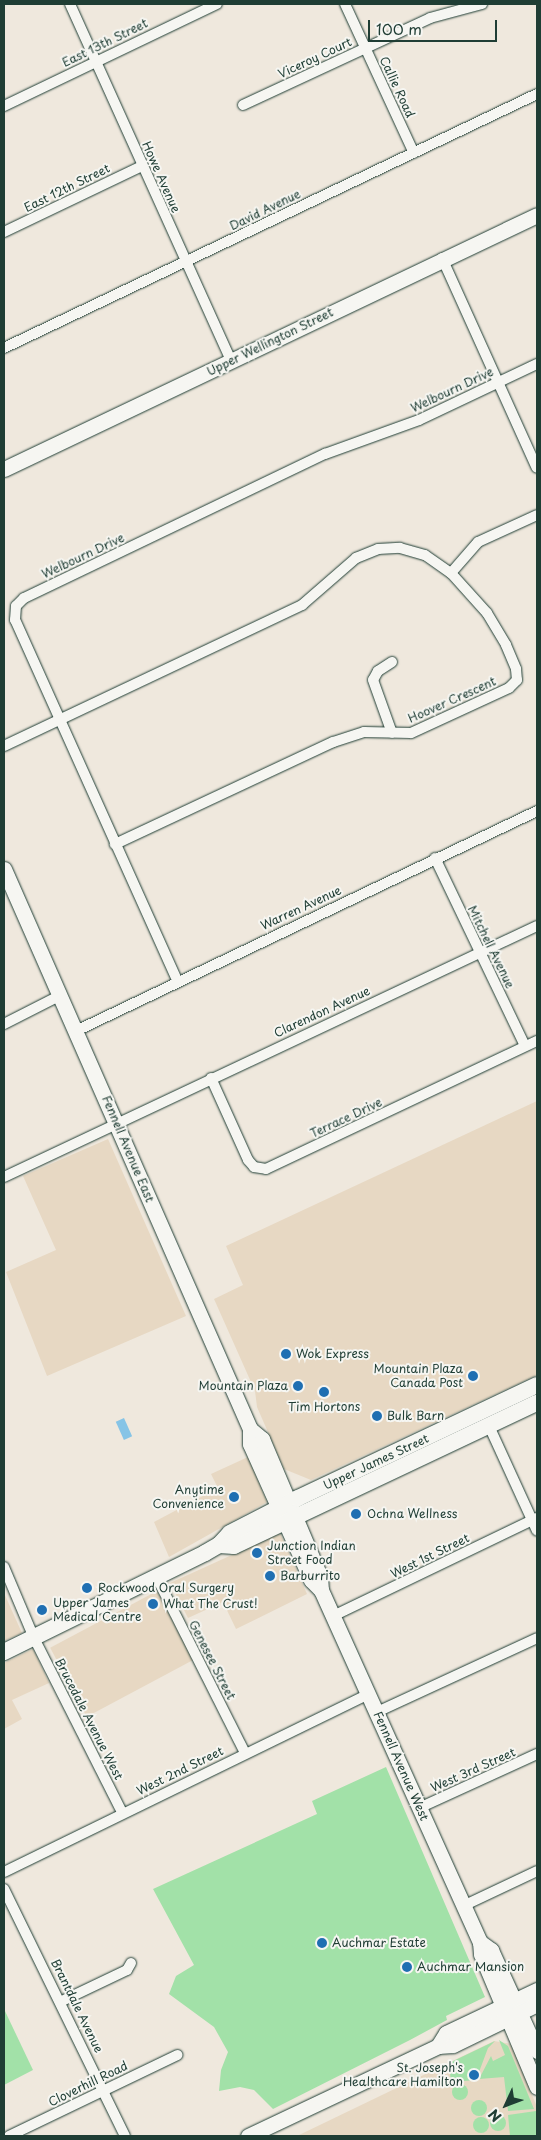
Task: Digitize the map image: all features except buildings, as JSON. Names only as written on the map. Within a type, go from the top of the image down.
[{"type":"main road","name":"Upper Wellington Street","points":[[4,469],[442,258],[537,215]]},
{"type":"main road","name":"Fennell Avenue East","points":[[6,879],[118,1124],[250,1429],[262,1439],[287,1512]]},
{"type":"main road","name":"Upper James Street","points":[[4,1652],[157,1578],[219,1545],[234,1546],[287,1512],[537,1385]]},
{"type":"main road","name":"Upper James Street","points":[[287,1512],[489,1426],[537,1403]]},
{"type":"main road","name":"Fennell Avenue West","points":[[287,1512],[311,1580],[321,1590],[480,1942],[491,1950],[537,2087]]},
{"type":"main road","points":[[512,2010],[537,1990]]},
{"type":"main road","points":[[248,2136],[438,2046],[446,2033],[512,2010],[537,2004]]},
{"type":"main road","name":"Fennell Avenue West","points":[[512,2010],[537,2050]]},
{"type":"street","name":"Howe Avenue","points":[[70,4],[231,361]]},
{"type":"street","name":"East 13th Street","points":[[4,106],[217,4]]},
{"type":"street","name":"Callie Road","points":[[345,4],[414,153]]},
{"type":"street","name":"Viceroy Court","points":[[243,105],[430,18],[482,4]]},
{"type":"street","name":"David Avenue","points":[[4,348],[537,94]]},
{"type":"street","name":"East 12th Street","points":[[4,232],[142,166]]},
{"type":"street","points":[[442,258],[537,468]]},
{"type":"street","name":"Welbourn Drive","points":[[177,980],[15,620],[15,608],[22,599],[325,454],[420,420],[537,364]]},
{"type":"street","points":[[451,573],[478,542],[537,514]]},
{"type":"street","name":"Hoover Crescent","points":[[4,746],[302,605],[356,558],[378,549],[400,548],[425,555],[451,573],[487,613],[506,645],[517,680],[509,688],[411,733],[364,732],[333,742],[115,844]]},
{"type":"street","points":[[392,662],[378,671],[373,680],[392,733]]},
{"type":"street","name":"Warren Avenue","points":[[76,1031],[177,980],[537,811]]},
{"type":"street","name":"Mitchell Avenue","points":[[435,858],[526,1046]]},
{"type":"street","name":"Clarendon Avenue","points":[[4,1177],[537,926]]},
{"type":"street","points":[[4,1024],[60,996]]},
{"type":"street","name":"Terrace Drive","points":[[211,1078],[248,1160],[254,1167],[266,1169],[537,1041]]},
{"type":"street","points":[[489,1426],[535,1519],[537,1531]]},
{"type":"street","name":"West 1st Street","points":[[333,1616],[535,1519]]},
{"type":"street","name":"Brucedale Avenue West","points":[[4,1567],[34,1638],[122,1812]]},
{"type":"street","name":"Genesee Street","points":[[157,1578],[245,1753]]},
{"type":"street","points":[[376,1712],[537,1638]]},
{"type":"street","name":"West 2nd Street","points":[[4,1872],[122,1812],[368,1694]]},
{"type":"street","name":"West 3rd Street","points":[[419,1808],[537,1754]]},
{"type":"street","points":[[464,1906],[537,1871]]},
{"type":"street","name":"Brantdale Avenue","points":[[4,1889],[62,2001],[125,2136]]},
{"type":"street","points":[[62,2001],[127,1970],[131,1963]]},
{"type":"street","name":"Cloverhill Road","points":[[9,2136],[177,2055]]},
{"type":"shaded area","points":[[537,1101],[537,1375],[311,1480],[284,1469],[257,1407],[255,1391],[214,1299],[243,1285],[226,1246]]},
{"type":"shaded area","points":[[108,1139],[186,1316],[47,1376],[6,1272],[56,1250],[23,1176]]},
{"type":"shaded area","points":[[248,1457],[267,1502],[169,1557],[154,1522],[218,1488],[211,1474]]},
{"type":"shaded area","points":[[280,1533],[307,1594],[236,1629],[223,1602],[188,1618],[170,1583]]},
{"type":"shaded area","points":[[157,1591],[194,1660],[87,1717],[50,1648]]},
{"type":"shaded area","points":[[4,1593],[22,1633],[4,1641]]},
{"type":"shaded area","points":[[33,1649],[49,1683],[12,1700],[22,1719],[4,1729],[4,1663]]},
{"type":"shaded area","name":"St. Joseph's Healthcare Hamilton","points":[[494,2041],[511,2044],[537,2107],[537,2136],[297,2136]]},
{"type":"green space","name":"Auchmar Estate","points":[[386,1767],[485,1997],[446,2016],[447,2020],[410,2040],[273,2109],[254,2090],[240,2087],[219,2091],[221,2070],[228,2052],[214,2027],[169,1994],[176,1976],[194,1965],[153,1889],[317,1814],[312,1801]]},
{"type":"green space","points":[[4,2009],[33,2070],[4,2085]]},
{"type":"green space","points":[[499,2040],[508,2046],[534,2109],[508,2111],[504,2077],[479,2079],[491,2056],[493,2061],[505,2055]]},
{"type":"green space","points":[[495,2041],[488,2048],[476,2080],[451,2082],[449,2063]]},
{"type":"green space","points":[[460,2084],[466,2086],[468,2092],[466,2098],[460,2100],[454,2098],[452,2092],[454,2086]]},
{"type":"green space","points":[[479,2100],[485,2102],[487,2108],[485,2114],[479,2116],[473,2114],[471,2108],[473,2102]]},
{"type":"green space","points":[[536,2111],[537,2136],[510,2136],[508,2115]]},
{"type":"green space","points":[[498,2115],[504,2117],[506,2123],[504,2129],[498,2131],[492,2129],[490,2123],[492,2117]]},
{"type":"green space","points":[[481,2117],[487,2119],[489,2125],[487,2131],[481,2133],[475,2131],[473,2125],[475,2119]]},
{"type":"water","points":[[124,1418],[132,1436],[124,1440],[116,1422]]},
{"type":"place","name":"Wok Express","points":[[286,1354]]},
{"type":"place","name":"Mountain Plaza Canada Post","points":[[473,1376]]},
{"type":"place","name":"Mountain Plaza","points":[[298,1386]]},
{"type":"place","name":"Tim Hortons","points":[[324,1392]]},
{"type":"place","name":"Bulk Barn","points":[[377,1416]]},
{"type":"place","name":"Anytime Convenience","points":[[234,1497]]},
{"type":"place","name":"Ochna Wellness","points":[[356,1514]]},
{"type":"place","name":"Junction Indian Street Food","points":[[257,1553]]},
{"type":"place","name":"Barburrito","points":[[270,1576]]},
{"type":"place","name":"Rockwood Oral Surgery","points":[[87,1588]]},
{"type":"place","name":"What The Crust!","points":[[153,1604]]},
{"type":"place","name":"Upper James Medical Centre","points":[[42,1610]]},
{"type":"place","name":"Auchmar Estate","points":[[322,1943]]},
{"type":"place","name":"Auchmar Mansion","points":[[407,1967]]},
{"type":"place","name":"St. Joseph's Healthcare Hamilton","points":[[474,2075]]}]
